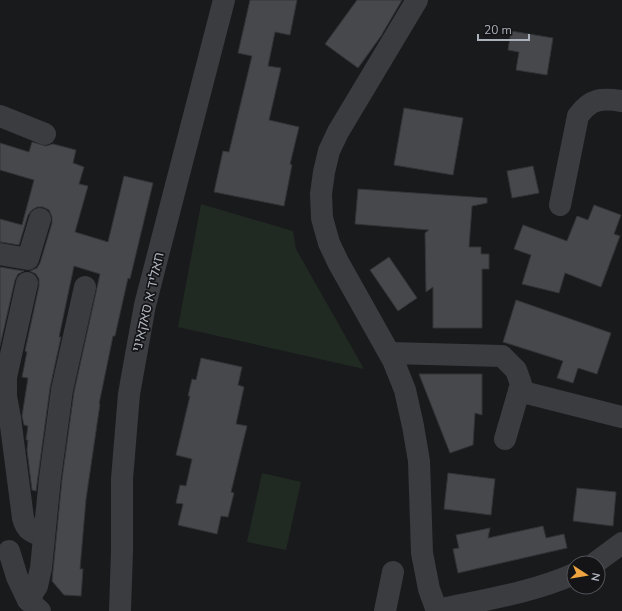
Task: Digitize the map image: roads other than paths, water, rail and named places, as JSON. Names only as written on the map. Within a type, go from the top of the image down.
[{"type":"street","name":"חאליד א סאקאיני","points":[[120,611],[122,479],[129,394],[145,305],[224,0]]},
{"type":"street","points":[[417,0],[338,132],[330,151],[324,172],[321,194],[322,218],[329,243],[338,262],[390,353],[405,390],[419,461],[422,553],[429,589],[437,611],[527,590],[566,578]]},
{"type":"street","points":[[560,205],[578,116],[583,109],[597,100],[607,99],[622,101]]},
{"type":"street","points":[[0,116],[46,134]]},
{"type":"street","points":[[0,254],[28,259],[40,219]]},
{"type":"street","points":[[27,283],[6,377],[6,396],[23,518],[26,527],[33,533],[44,536]]},
{"type":"street","points":[[34,606],[62,390],[85,287]]},
{"type":"street","points":[[390,353],[502,356],[516,370],[521,384],[505,439]]},
{"type":"street","points":[[518,392],[622,417]]},
{"type":"street","points":[[606,555],[622,543]]},
{"type":"street","points":[[9,551],[17,577],[34,606]]},
{"type":"street","points":[[385,611],[393,572]]}]
